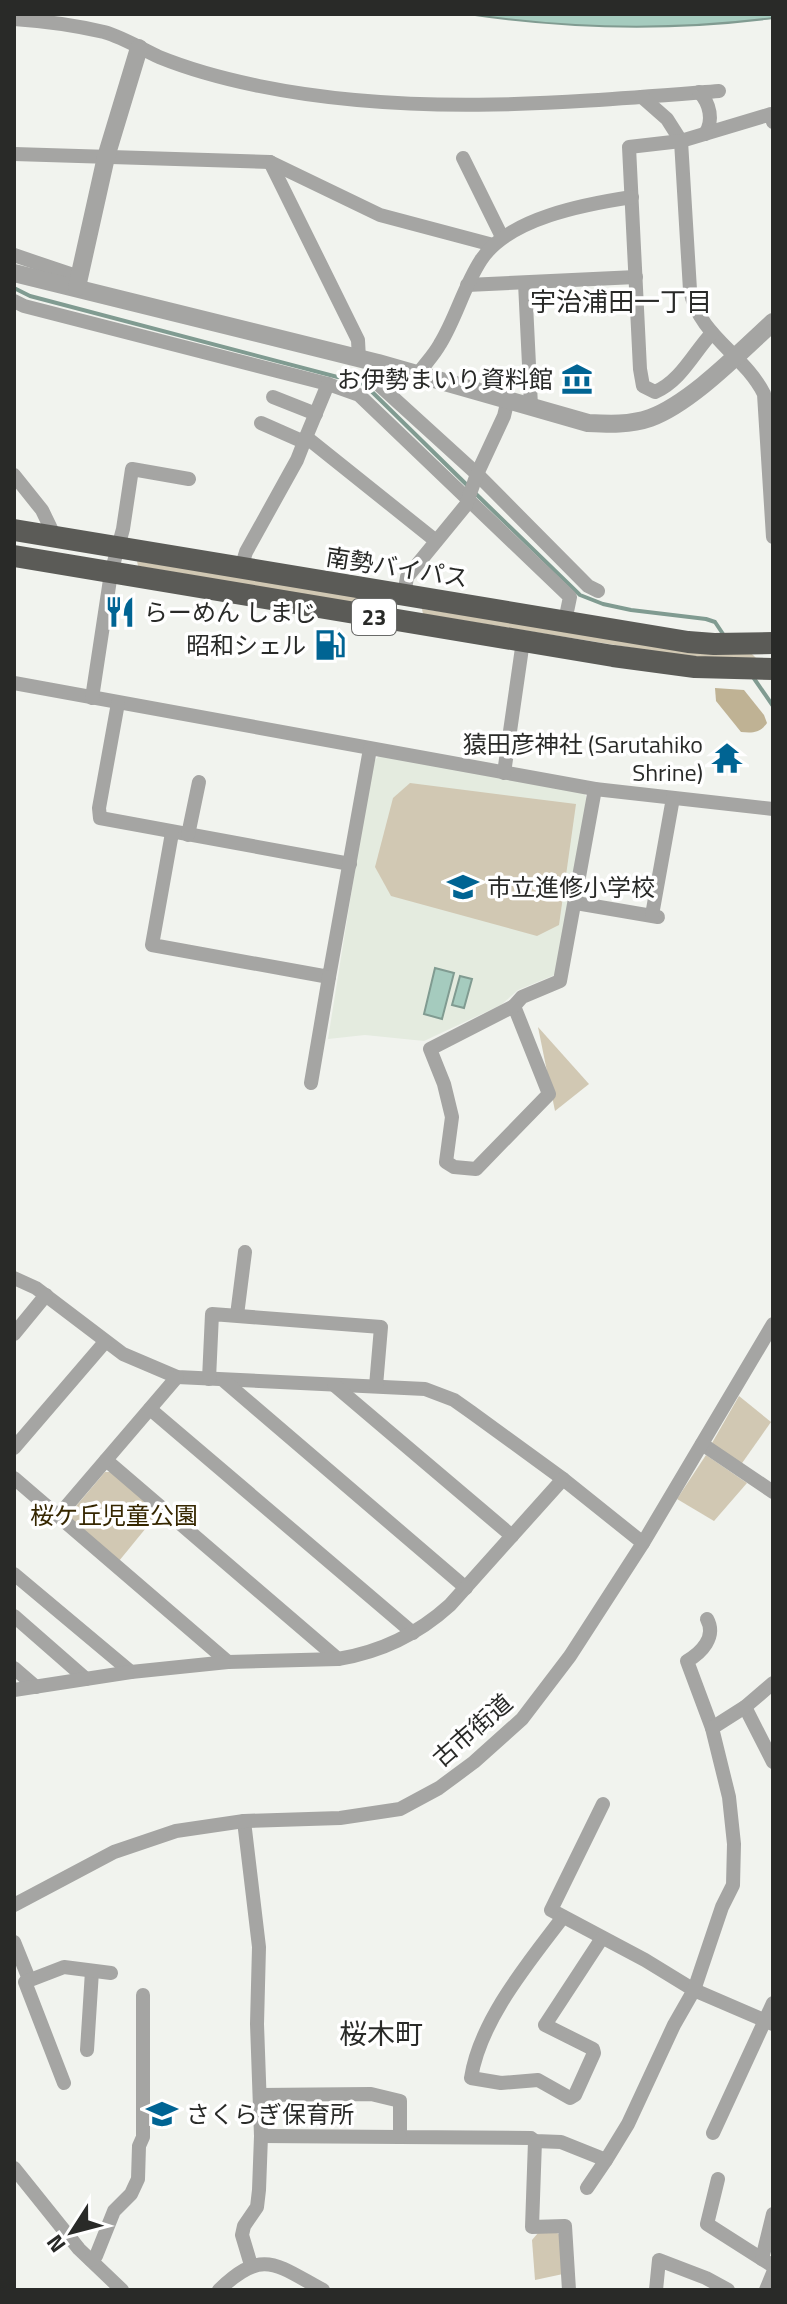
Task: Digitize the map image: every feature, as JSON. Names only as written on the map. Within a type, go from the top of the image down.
[{"type":"highway","name":"南勢バイパス","points":[[14,530],[714,644],[773,643]]},
{"type":"highway","name":"23","points":[[14,556],[685,666],[767,669]]},
{"type":"street","points":[[14,19],[66,24],[105,33],[178,64],[243,82],[328,98],[420,105],[491,106],[719,91]]},
{"type":"street","points":[[78,282],[106,157],[139,48]]},
{"type":"street","points":[[699,92],[709,107],[710,126],[705,134]]},
{"type":"street","points":[[642,97],[667,119],[681,141],[690,290],[698,315],[758,382],[764,394],[773,537]]},
{"type":"street","points":[[712,333],[690,363],[664,388],[655,392],[646,389],[640,369],[629,147],[681,141],[771,114],[773,122]]},
{"type":"street","points":[[14,154],[270,162],[380,215],[498,241]]},
{"type":"street","points":[[463,158],[498,241]]},
{"type":"street","points":[[270,162],[358,340],[359,359]]},
{"type":"street","points":[[418,374],[440,344],[467,285],[498,241],[526,224],[610,200],[632,197]]},
{"type":"street","points":[[14,255],[78,282]]},
{"type":"street","points":[[18,273],[78,282],[588,423],[637,422],[670,410],[773,322]]},
{"type":"street","points":[[467,285],[636,277]]},
{"type":"street","points":[[525,283],[531,406]]},
{"type":"street","points":[[14,301],[328,384],[359,395],[469,496],[570,597],[565,621]]},
{"type":"street","points":[[378,363],[377,383],[588,586],[598,591]]},
{"type":"street","points":[[241,568],[246,552],[297,460],[328,384]]},
{"type":"street","points":[[273,397],[316,414]]},
{"type":"street","points":[[404,595],[407,577],[466,505],[504,416],[508,399]]},
{"type":"street","points":[[261,423],[305,440],[436,541]]},
{"type":"street","points":[[92,698],[111,573],[119,548],[132,469],[189,479]]},
{"type":"street","points":[[14,475],[42,510],[55,537]]},
{"type":"street","points":[[504,773],[523,641]]},
{"type":"street","points":[[14,683],[595,789],[773,809]]},
{"type":"street","points":[[118,703],[99,808],[100,818],[350,864]]},
{"type":"street","points":[[311,1083],[370,749]]},
{"type":"street","points":[[188,835],[199,782]]},
{"type":"street","points":[[514,1006],[549,1094],[476,1169],[454,1167],[446,1162],[452,1117],[430,1049],[514,1006],[522,997],[560,981],[595,789]]},
{"type":"street","points":[[576,903],[656,916],[673,798]]},
{"type":"street","points":[[172,833],[152,945],[329,977]]},
{"type":"street","points":[[237,1315],[245,1252]]},
{"type":"street","points":[[14,1278],[46,1295],[123,1354],[177,1377],[425,1389],[454,1400],[563,1479],[643,1543]]},
{"type":"street","points":[[14,1334],[46,1295]]},
{"type":"street","points":[[376,1386],[381,1327],[212,1314],[216,1379],[466,1588]]},
{"type":"street","name":"古市街道","points":[[14,1905],[125,1848],[176,1831],[244,1821],[340,1818],[400,1809],[439,1788],[493,1747],[522,1719],[570,1656],[643,1543],[773,1324]]},
{"type":"street","points":[[14,1448],[105,1342]]},
{"type":"street","points":[[58,1516],[177,1377]]},
{"type":"street","points":[[334,1385],[512,1536]]},
{"type":"street","points":[[150,1409],[413,1633]]},
{"type":"street","points":[[702,1444],[772,1488]]},
{"type":"street","points":[[106,1460],[338,1659]]},
{"type":"street","points":[[14,1478],[228,1662]]},
{"type":"street","points":[[14,1690],[131,1672],[228,1662],[338,1659],[377,1649],[431,1622],[466,1588],[563,1479]]},
{"type":"street","points":[[14,1574],[131,1672]]},
{"type":"street","points":[[14,1616],[86,1679]]},
{"type":"street","points":[[587,2188],[628,2124],[674,2025],[694,1990],[722,1907],[733,1885],[734,1844],[729,1797],[712,1728],[687,1661],[699,1654],[710,1635],[707,1619]]},
{"type":"street","points":[[14,1668],[36,1687]]},
{"type":"street","points":[[712,1728],[745,1707],[773,1683]]},
{"type":"street","points":[[745,1707],[773,1762]]},
{"type":"street","points":[[603,1804],[551,1910],[694,1990],[769,2022]]},
{"type":"street","points":[[244,1821],[259,1947],[257,2024],[261,2136],[257,2207],[244,2226],[242,2235],[251,2265]]},
{"type":"street","points":[[563,1917],[519,1975],[497,2012],[482,2042],[471,2078],[501,2083],[538,2080],[570,2098],[575,2095],[593,2049],[545,2025],[602,1938]]},
{"type":"street","points":[[14,1942],[29,1979]]},
{"type":"street","points":[[64,2083],[25,1986],[29,1979],[64,1967],[111,1973]]},
{"type":"street","points":[[87,2050],[92,1971]]},
{"type":"street","points":[[91,2260],[96,2256],[114,2211],[131,2194],[138,2179],[139,2146],[143,2137],[143,1995]]},
{"type":"street","points":[[713,2133],[769,2022],[773,2003]]},
{"type":"street","points":[[260,2095],[371,2094],[400,2101],[400,2137]]},
{"type":"street","points":[[261,2136],[531,2138],[535,2141],[561,2142],[606,2160]]},
{"type":"street","points":[[535,2141],[532,2227],[565,2226],[569,2290]]},
{"type":"street","points":[[14,2168],[56,2223],[122,2290]]},
{"type":"street","points":[[718,2179],[707,2224],[768,2263],[773,2214]]},
{"type":"street","points":[[656,2290],[659,2260],[728,2290]]},
{"type":"street","points":[[219,2290],[251,2265],[260,2262],[323,2290]]},
{"type":"street","points":[[766,2290],[773,2273]]},
{"type":"shaded area","points":[[468,14],[773,14],[773,18],[697,25],[620,26],[544,23]]},
{"type":"shaded area","points":[[715,688],[744,690],[767,723],[756,732],[741,732],[716,701]]},
{"type":"shaded area","name":"市立進修小学校","points":[[379,756],[584,793],[588,800],[557,974],[518,990],[501,1005],[424,1041],[365,1035],[328,1039],[372,763]]},
{"type":"shaded area","points":[[435,968],[454,973],[442,1019],[424,1014]]},
{"type":"shaded area","points":[[460,976],[472,979],[464,1008],[452,1005]]},
{"type":"green space","points":[[137,561],[379,600],[381,603],[377,607],[138,566]]},
{"type":"green space","points":[[422,609],[752,654],[756,658],[689,657],[423,614]]},
{"type":"green space","points":[[410,783],[576,804],[559,925],[537,936],[391,896],[375,867],[393,798]]},
{"type":"green space","points":[[538,1027],[589,1084],[555,1111]]},
{"type":"green space","points":[[739,1396],[771,1422],[740,1466],[712,1443]]},
{"type":"green space","points":[[706,1455],[747,1483],[714,1521],[677,1499]]},
{"type":"green space","name":"桜ケ丘児童公園","points":[[105,1472],[111,1472],[159,1512],[119,1561],[71,1520],[71,1512]]},
{"type":"green space","points":[[555,2231],[561,2236],[563,2274],[535,2280],[532,2240],[538,2233]]},
{"type":"waterway","points":[[14,288],[30,296],[364,384],[469,487]]},
{"type":"waterway","points":[[475,493],[580,595],[631,610],[706,619],[715,622],[725,637]]},
{"type":"waterway","points":[[753,677],[773,706]]},
{"type":"place","name":"お伊勢まいり資料館","points":[[577,379]]},
{"type":"place","name":"らーめん しまじ","points":[[120,612]]},
{"type":"place","name":"昭和シェル","points":[[330,645]]},
{"type":"place","name":"猿田彦神社 (Sarutahiko Shrine)","points":[[727,758]]},
{"type":"place","name":"市立進修小学校","points":[[463,887]]},
{"type":"place","name":"さくらぎ保育所","points":[[162,2114]]},
{"type":"district","name":"宇治浦田一丁目","points":[[621,301]]},
{"type":"district","name":"桜木町","points":[[381,2033]]}]
